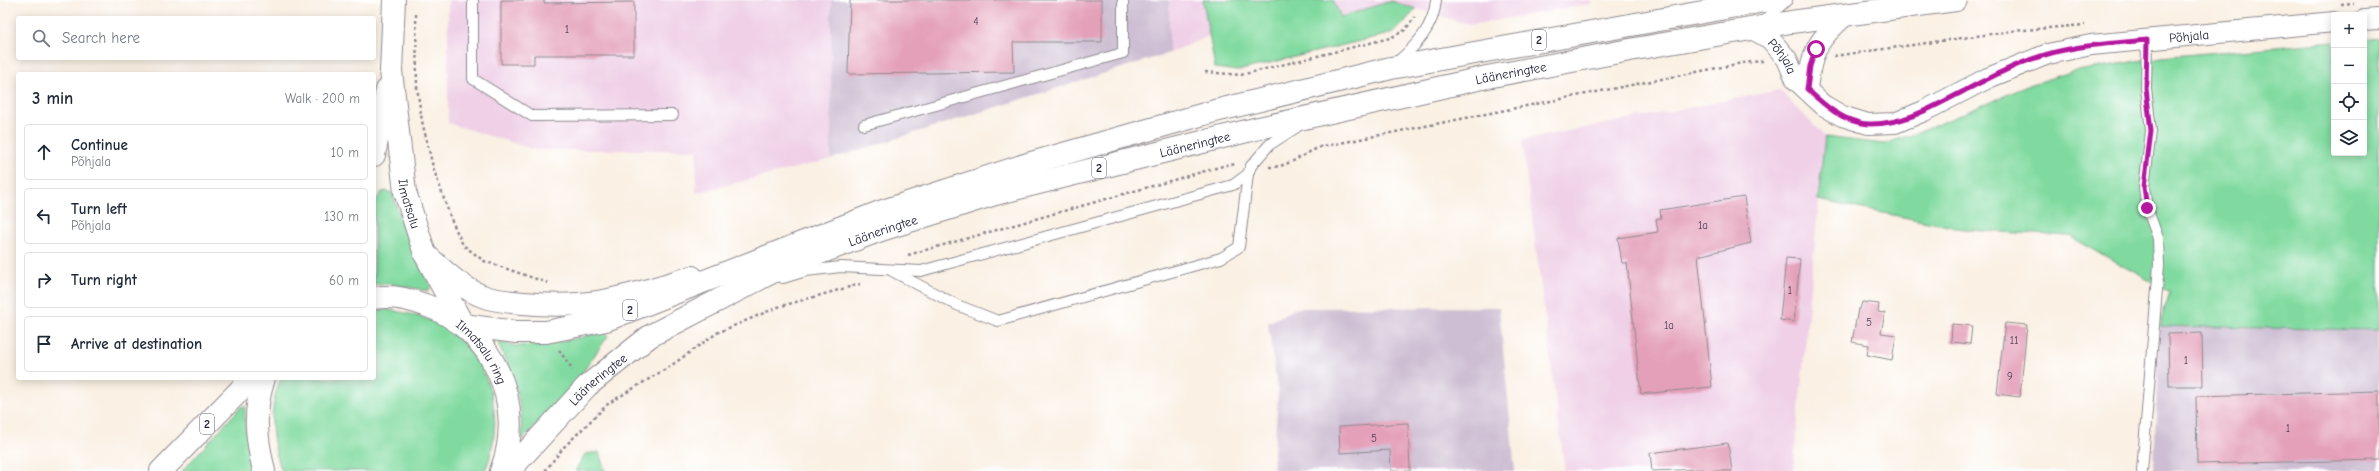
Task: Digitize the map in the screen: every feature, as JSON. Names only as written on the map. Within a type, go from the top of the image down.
[{"type":"main road","name":"Ilmatsalu","points":[[394,0],[391,71],[405,192],[426,254],[463,325]]},
{"type":"main road","name":"Lääneringtee","points":[[463,325],[516,332],[556,331],[606,320],[880,212],[1031,163],[1215,111],[1391,68],[1770,0]]},
{"type":"main road","name":"Lääneringtee","points":[[509,471],[587,386],[650,336],[780,268],[880,230],[995,194],[1319,115],[1487,77],[1635,48],[1752,29],[1956,0]]},
{"type":"main road","name":"Ilmatsalu","points":[[376,145],[391,71]]},
{"type":"main road","points":[[426,254],[457,282],[485,297],[555,306],[587,305],[613,300],[788,247]]},
{"type":"main road","name":"Ilmatsalu ring","points":[[376,298],[410,300],[438,309],[463,325],[488,351],[504,383],[511,418],[508,454],[501,471]]},
{"type":"main road","name":"2","points":[[161,471],[250,380]]},
{"type":"main road","points":[[263,380],[256,409],[256,441],[264,471]]},
{"type":"street","points":[[2360,11],[2379,19]]},
{"type":"street","name":"Põhjala","points":[[1807,89],[1812,56],[1824,34],[1846,15]]},
{"type":"street","name":"Põhjala","points":[[1752,29],[1770,39],[1787,59],[1796,80],[1824,105],[1842,116],[1868,124],[1895,123],[1924,111],[1988,78],[2048,54],[2090,45],[2331,22]]},
{"type":"lane","points":[[474,0],[473,79],[532,116],[673,115]]},
{"type":"lane","points":[[864,125],[1123,53],[1123,0]]},
{"type":"lane","points":[[1752,29],[1774,14],[1788,0]]},
{"type":"lane","points":[[1391,68],[1412,49],[1426,31],[1437,1]]},
{"type":"lane","points":[[2142,471],[2160,265],[2158,238],[2147,208],[2144,187],[2151,131],[2146,88],[2147,40]]},
{"type":"lane","points":[[729,294],[806,271],[841,267],[920,271],[1233,186],[1249,170],[1269,145],[1284,134],[1319,115]]},
{"type":"lane","points":[[885,270],[957,305],[998,321],[1221,258],[1239,247],[1249,170]]},
{"type":"path","points":[[2340,4],[2360,11]]},
{"type":"path","points":[[416,8],[418,87],[422,121],[433,167],[463,245],[484,261],[546,282],[554,294],[555,306]]},
{"type":"path","points":[[1205,72],[1241,75],[1390,38],[1405,30],[1417,14]]},
{"type":"path","points":[[1812,56],[1841,56],[2012,31],[2090,24]]},
{"type":"path","points":[[545,471],[564,448],[609,403],[669,367],[717,333],[778,307],[868,281],[885,270],[896,258],[1230,164],[1249,170],[1276,167],[1286,165],[1297,157],[1320,147],[1742,63],[1787,59]]},
{"type":"path","points":[[556,331],[559,351],[587,386],[609,403]]},
{"type":"shaded area","points":[[448,0],[831,0],[831,159],[696,193],[697,150],[536,150],[448,123]]},
{"type":"shaded area","points":[[831,0],[1169,0],[1169,53],[831,159]]},
{"type":"shaded area","points":[[1169,0],[1203,0],[1209,36],[1169,53]]},
{"type":"shaded area","points":[[1333,0],[1591,0],[1591,4],[1470,25],[1391,1],[1341,17]]},
{"type":"shaded area","points":[[1780,90],[1825,137],[1793,471],[1565,471],[1522,140]]},
{"type":"shaded area","points":[[1499,307],[1515,471],[1273,471],[1278,393],[1268,323],[1296,308]]},
{"type":"shaded area","points":[[2159,326],[2379,330],[2379,471],[2154,471]]},
{"type":"green space","points":[[1203,0],[1333,0],[1341,17],[1391,1],[1416,9],[1398,29],[1389,34],[1237,71],[1215,68]]},
{"type":"green space","points":[[2379,38],[2379,330],[2159,326],[2170,292],[2069,236],[1968,230],[1818,200],[1825,137],[1884,144],[1925,130],[2032,84],[2071,72],[2161,57],[2331,42],[2331,156],[2367,156],[2367,40]]},
{"type":"green space","points":[[387,191],[393,194],[400,219],[409,241],[418,262],[431,285],[429,291],[391,284],[376,284],[376,200],[382,192]]},
{"type":"green space","points":[[383,309],[428,319],[452,333],[464,344],[474,357],[482,370],[493,400],[494,432],[492,448],[484,471],[282,471],[275,447],[272,424],[274,402],[280,380],[376,380],[376,311]]},
{"type":"green space","points":[[604,331],[608,336],[577,380],[522,440],[521,413],[515,383],[498,343],[520,346],[541,344],[573,339]]},
{"type":"green space","points":[[245,406],[246,439],[254,471],[182,471],[241,407]]},
{"type":"green space","points":[[599,452],[605,471],[575,471],[585,454]]},
{"type":"building","points":[[501,0],[544,0],[544,3],[634,2],[634,55],[534,55],[534,64],[501,64]]},
{"type":"building","points":[[850,0],[1102,0],[1102,42],[1013,42],[1014,72],[848,74]]},
{"type":"building","points":[[1744,197],[1751,243],[1698,256],[1712,387],[1641,394],[1627,263],[1622,263],[1618,238],[1658,232],[1656,219],[1661,218],[1660,210]]},
{"type":"building","points":[[1786,258],[1800,259],[1794,322],[1780,320]]},
{"type":"building","points":[[1862,302],[1879,304],[1878,312],[1885,313],[1881,333],[1896,335],[1892,360],[1867,355],[1869,345],[1852,342],[1858,309],[1860,309]]},
{"type":"building","points":[[2005,323],[2027,325],[2020,397],[1997,394]]},
{"type":"building","points":[[1952,324],[1972,326],[1970,344],[1951,342]]},
{"type":"building","points":[[2202,333],[2203,386],[2169,386],[2168,334]]},
{"type":"building","points":[[2379,391],[2379,460],[2197,464],[2196,396]]},
{"type":"building","points":[[1408,423],[1410,471],[1391,471],[1390,450],[1340,453],[1339,427]]},
{"type":"building","points":[[1728,443],[1732,471],[1704,471],[1703,469],[1652,471],[1650,453]]},
{"type":"route","points":[[1816,49],[1812,56],[1807,89],[1824,105],[1842,116],[1868,124],[1895,123],[1924,111],[1988,78],[2048,54],[2090,45],[2147,40],[2146,88],[2151,131],[2144,187],[2147,208]]}]
